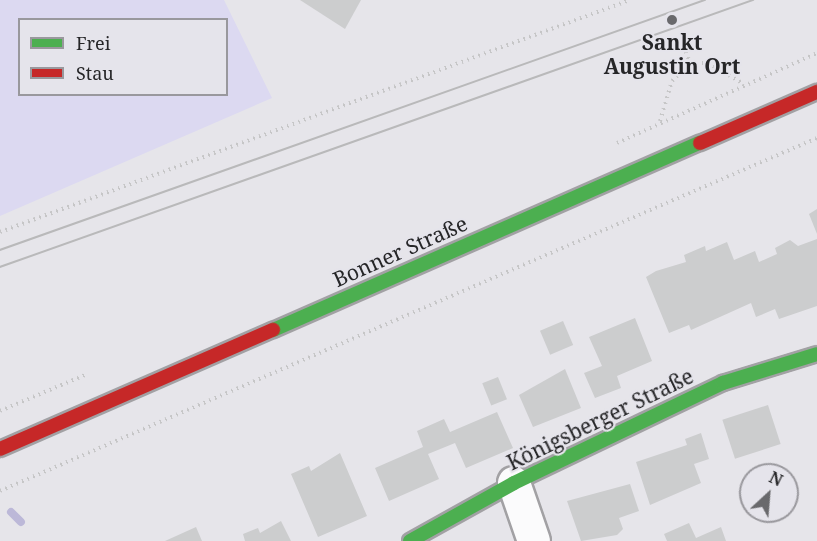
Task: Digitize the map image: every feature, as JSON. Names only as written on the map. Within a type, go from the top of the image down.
[{"type":"main road","name":"Bonner Straße","points":[[0,449],[817,92]]},
{"type":"main road","points":[[788,104],[817,107]]},
{"type":"main road","name":"Königsberger Straße","points":[[410,541],[514,483],[723,383],[817,354]]},
{"type":"street","points":[[514,483],[534,541]]},
{"type":"path","points":[[0,232],[630,0]]},
{"type":"path","points":[[684,46],[690,63]]},
{"type":"path","points":[[744,84],[708,63],[690,63],[672,81],[660,121],[817,53]]},
{"type":"path","points":[[0,491],[817,138]]},
{"type":"shaded area","points":[[0,0],[224,0],[272,98],[0,216]]},
{"type":"building","points":[[300,0],[361,0],[345,29]]},
{"type":"building","points":[[817,209],[817,234],[809,214]]},
{"type":"building","points":[[817,239],[817,306],[779,319],[775,309],[756,317],[751,303],[691,330],[689,325],[669,333],[646,277],[656,271],[686,262],[684,255],[705,246],[706,251],[727,242],[734,260],[755,251],[759,262],[777,254],[775,248],[790,240],[798,246]]},
{"type":"building","points":[[635,318],[652,361],[617,376],[621,388],[595,398],[584,373],[602,366],[589,337]]},
{"type":"building","points":[[563,321],[573,345],[550,355],[540,331]]},
{"type":"building","points":[[565,369],[581,408],[533,427],[519,395]]},
{"type":"building","points":[[498,377],[507,399],[491,406],[482,383]]},
{"type":"building","points":[[768,405],[781,444],[735,459],[722,420]]},
{"type":"building","points":[[497,412],[513,448],[466,468],[455,443],[428,454],[439,479],[389,501],[375,468],[423,447],[417,431],[444,419],[450,432]]},
{"type":"building","points":[[701,433],[709,459],[694,464],[701,483],[650,505],[636,462],[687,445],[685,439]]},
{"type":"building","points":[[340,453],[367,516],[318,537],[291,474],[309,466],[311,471]]},
{"type":"building","points":[[630,484],[639,511],[619,518],[623,529],[617,535],[581,541],[567,501]]},
{"type":"building","points":[[281,521],[291,541],[245,541],[243,534],[258,528],[260,533]]},
{"type":"building","points":[[689,523],[696,538],[721,527],[726,541],[667,541],[664,534]]},
{"type":"building","points":[[196,527],[202,541],[165,541]]},
{"type":"waterway","points":[[11,512],[21,522]]},
{"type":"tram line","points":[[0,250],[705,0]]},
{"type":"tram line","points":[[0,267],[753,0]]},
{"type":"traffic: fast","points":[[273,330],[700,143]]},
{"type":"traffic: fast","points":[[410,541],[514,483],[723,383],[817,354]]},
{"type":"traffic: jam","points":[[700,143],[817,92]]},
{"type":"traffic: jam","points":[[0,449],[273,330]]},
{"type":"place","name":"Sankt Augustin Ort","points":[[672,20]]}]
